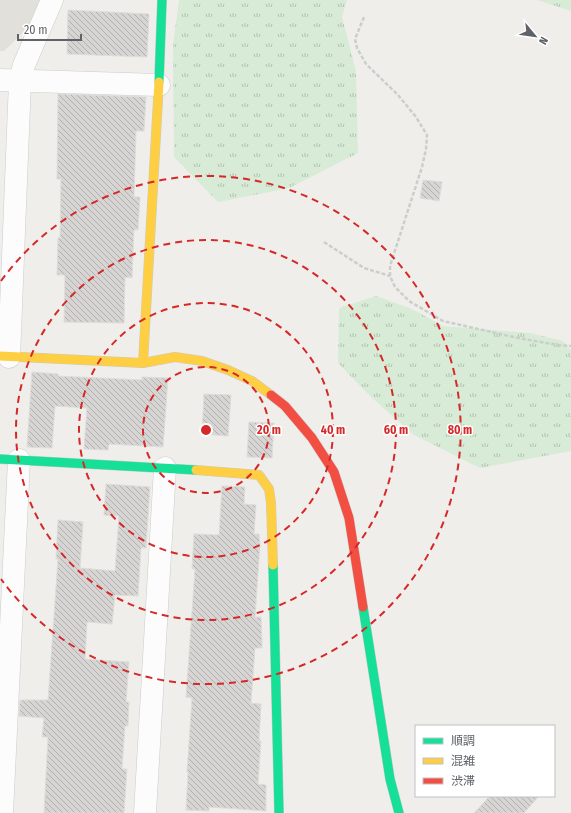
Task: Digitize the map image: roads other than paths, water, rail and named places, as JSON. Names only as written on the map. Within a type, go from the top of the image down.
[{"type":"street","points":[[52,0],[24,65],[10,81],[5,356],[143,363],[175,357],[202,361],[228,370],[252,381],[285,406],[312,438],[334,472],[348,518],[390,779],[399,813]]},
{"type":"street","points":[[143,363],[159,85],[162,0]]},
{"type":"street","points":[[10,81],[159,85]]},
{"type":"street","points":[[2,813],[9,459],[239,473],[260,476],[269,490],[271,503],[279,813]]},
{"type":"street","points":[[145,813],[164,468]]}]
